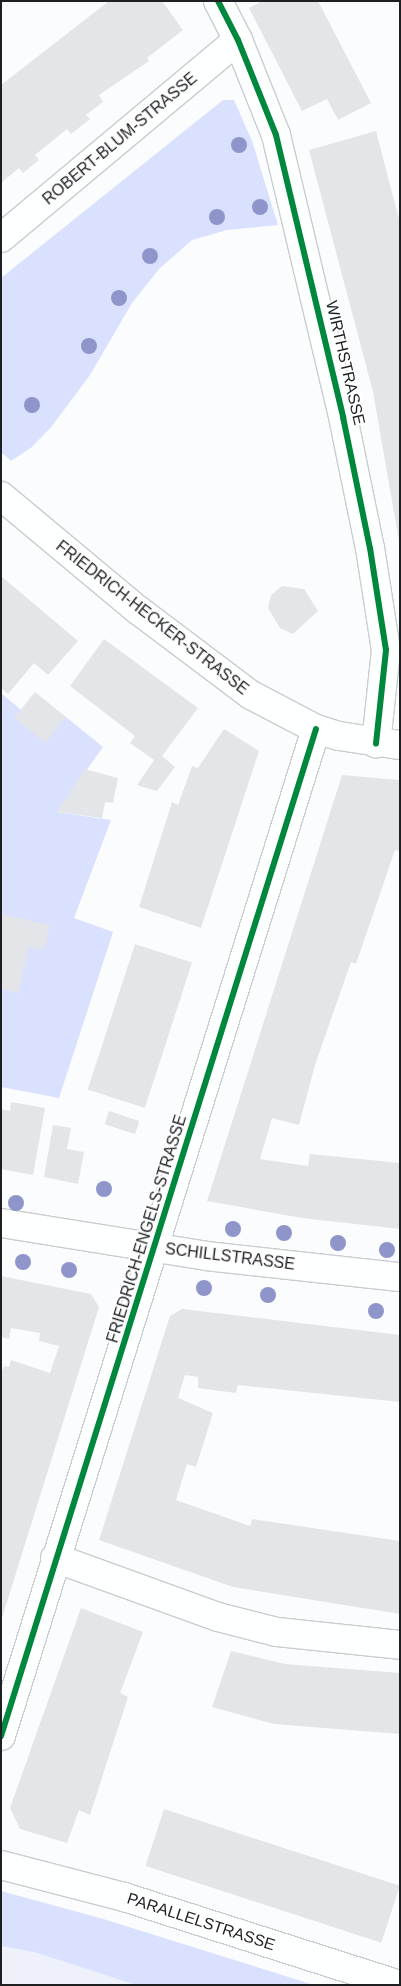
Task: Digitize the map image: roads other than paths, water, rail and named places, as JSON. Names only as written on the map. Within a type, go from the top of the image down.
[{"type":"street","name":"WIRTHSTRASSE","points":[[218,1],[238,40],[276,135],[292,195],[370,548],[386,650],[388,744]]},
{"type":"street","name":"ROBERT-BLUM-STRASSE","points":[[1,238],[238,40]]},
{"type":"street","name":"FRIEDRICH-HECKER-STRASSE","points":[[1,496],[138,610],[223,675],[276,710],[316,729],[388,744]]},
{"type":"street","name":"FRIEDRICH-ENGELS-STRASSE","points":[[1,1736],[55,1558],[156,1248],[316,729]]},
{"type":"street","name":"SCHILLSTRASSE","points":[[1,1223],[156,1248],[400,1277]]},
{"type":"street","points":[[55,1558],[218,1617],[277,1632],[400,1645]]},
{"type":"street","name":"PARALLELSTRASSE","points":[[1,1865],[124,1897],[400,1984]]}]
